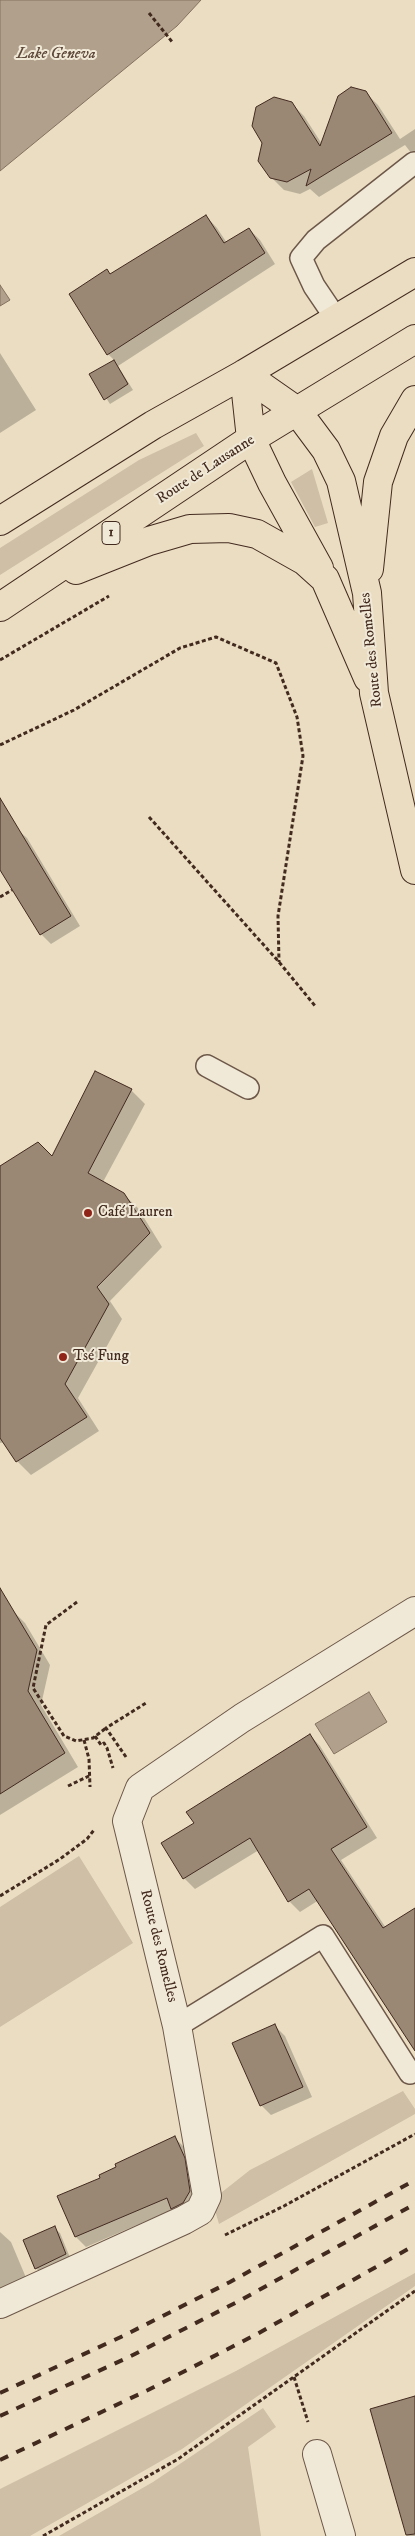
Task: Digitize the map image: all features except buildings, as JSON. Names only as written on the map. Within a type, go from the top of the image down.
[{"type":"main road","points":[[0,521],[153,425],[337,320],[415,272]]},
{"type":"main road","name":"Route de Lausanne","points":[[0,607],[251,440],[415,339]]},
{"type":"main road","points":[[244,374],[251,440],[272,483],[325,578],[374,693]]},
{"type":"main road","name":"Route des Romelles","points":[[244,374],[297,411],[326,450],[340,481],[367,593],[374,693],[415,870]]},
{"type":"main road","points":[[367,593],[378,482],[394,436],[415,400]]},
{"type":"main road","points":[[30,588],[179,531],[199,528],[229,528],[257,534],[305,561],[325,578]]},
{"type":"street","name":"Route des Romelles","points":[[0,2304],[160,2232],[200,2211],[207,2196],[177,2026],[127,1821],[140,1788],[242,1718],[415,1611]]},
{"type":"street","points":[[317,2454],[341,2536]]},
{"type":"lane","points":[[337,320],[314,286],[301,258],[316,240],[414,163]]},
{"type":"lane","points":[[207,1066],[248,1088]]},
{"type":"lane","points":[[177,2026],[323,1936],[410,2072]]},
{"type":"path","points":[[149,13],[173,44]]},
{"type":"path","points":[[0,660],[85,609]]},
{"type":"path","points":[[0,745],[74,710],[180,648],[216,637],[276,663],[298,717],[303,756],[278,916],[279,962]]},
{"type":"path","points":[[149,817],[279,962],[316,1007]]},
{"type":"path","points":[[0,897],[12,890]]},
{"type":"path","points":[[77,1602],[46,1625],[33,1688],[64,1736],[76,1741],[95,1736],[146,1703]]},
{"type":"path","points":[[106,1728],[144,1785]]},
{"type":"path","points":[[95,1736],[101,1745],[104,1743],[110,1755],[114,1777]]},
{"type":"path","points":[[84,1740],[90,1787]]},
{"type":"path","points":[[68,1786],[90,1776]]},
{"type":"path","points":[[0,1896],[79,1846],[99,1824]]},
{"type":"path","points":[[43,2536],[178,2459],[415,2292]]},
{"type":"path","points":[[294,2377],[317,2454]]},
{"type":"shaded area","points":[[196,433],[204,446],[0,575],[0,548],[139,460]]},
{"type":"shaded area","points":[[312,469],[328,523],[315,527],[291,482]]},
{"type":"shaded area","points":[[79,1856],[133,1943],[0,2027],[0,1907]]},
{"type":"shaded area","points":[[403,2091],[415,2109],[415,2114],[219,2224],[212,2200],[250,2170]]},
{"type":"shaded area","points":[[415,2273],[415,2286],[182,2449],[30,2536],[0,2536],[0,2489],[236,2371]]},
{"type":"shaded area","points":[[263,2408],[276,2427],[248,2447],[261,2536],[59,2536],[153,2482]]},
{"type":"water","name":"Lake Geneva","points":[[0,0],[201,0],[177,26],[0,171]]},
{"type":"water","points":[[0,285],[10,300],[0,306]]},
{"type":"water","points":[[369,1692],[387,1722],[334,1754],[315,1724]]},
{"type":"railway","points":[[0,2393],[123,2336],[230,2282],[415,2180]]},
{"type":"railway","points":[[0,2416],[129,2357],[239,2301],[415,2204]]},
{"type":"railway","points":[[0,2460],[148,2390],[257,2334],[415,2245]]},
{"type":"place","name":"Café Lauren","points":[[88,1213]]},
{"type":"place","name":"Tsé Fung","points":[[63,1357]]}]
